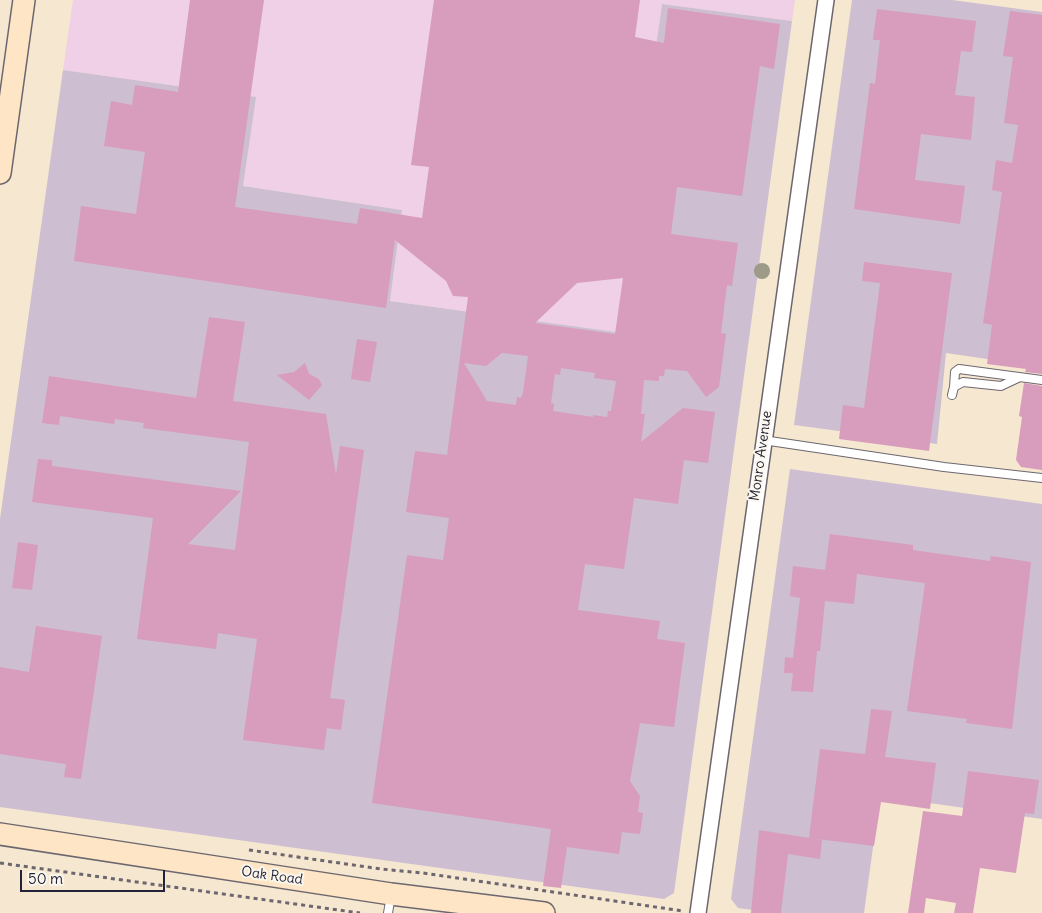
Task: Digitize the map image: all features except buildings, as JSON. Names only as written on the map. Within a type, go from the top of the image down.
[{"type":"street","points":[[0,173],[24,0]]},
{"type":"street","name":"Monro Avenue","points":[[693,912],[826,0]]},
{"type":"street","name":"Oak Road","points":[[0,834],[390,903],[544,913]]},
{"type":"lane","points":[[952,395],[955,372],[959,369],[1042,380]]},
{"type":"lane","points":[[954,387],[963,382],[1001,386],[1020,377]]},
{"type":"lane","points":[[763,440],[944,467],[1042,478]]},
{"type":"path","points":[[247,849],[693,912]]},
{"type":"path","points":[[0,863],[360,913]]},
{"type":"shaded area","points":[[73,0],[795,0],[792,21],[662,4],[616,332],[390,301],[402,210],[243,186],[255,97],[63,70]]},
{"type":"shaded area","points":[[852,0],[952,0],[1042,12],[1042,367],[946,353],[937,444],[794,425]]},
{"type":"shaded area","points":[[662,4],[792,21],[674,893],[664,899],[0,807],[0,519],[63,70],[256,97],[243,186],[402,210],[390,301],[616,332]]},
{"type":"shaded area","points":[[790,469],[1042,504],[1042,819],[880,796],[864,913],[775,913],[738,908],[731,899]]}]
